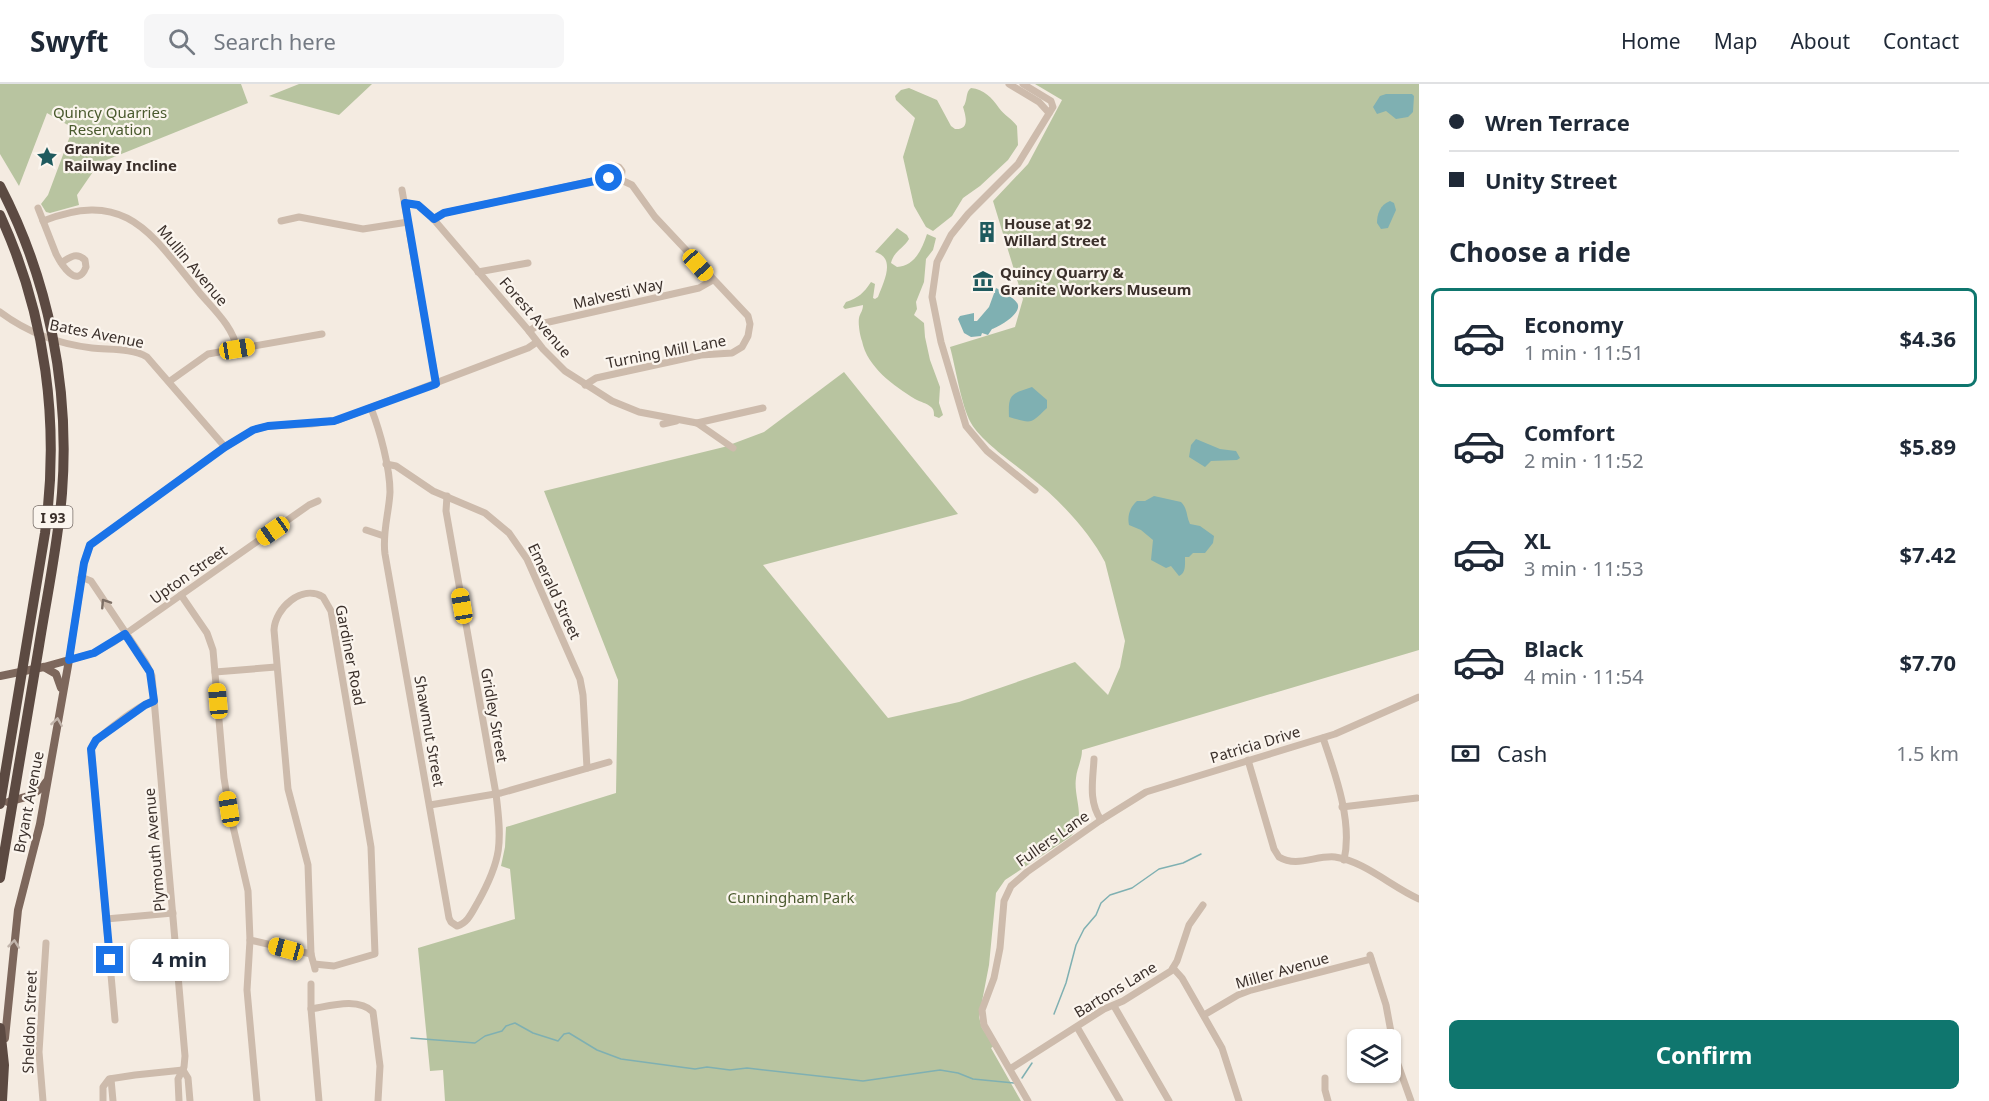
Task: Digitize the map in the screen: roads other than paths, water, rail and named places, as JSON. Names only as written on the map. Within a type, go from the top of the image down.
[{"type":"highway","name":"I 93","points":[[0,186],[30,255],[49,317],[60,382],[64,460],[57,535],[0,878]]},
{"type":"highway","name":"I 93","points":[[0,197],[26,257],[41,308],[52,362],[59,438],[51,534],[0,842]]},
{"type":"highway","name":"I 93","points":[[0,215],[20,263],[36,316],[47,380],[51,445],[46,521],[0,805]]},
{"type":"highway","name":"I 93","points":[[0,227],[18,275],[33,328],[42,380],[46,445],[41,521],[0,771]]},
{"type":"highway","points":[[0,1028],[4,1065],[4,1101]]},
{"type":"main road","points":[[1,676],[69,660]]},
{"type":"main road","name":"Bryant Avenue","points":[[4,1065],[6,1021],[17,921],[48,779],[69,660]]},
{"type":"main road","points":[[44,667],[52,670],[58,678],[61,695]]},
{"type":"main road","points":[[0,805],[41,790],[48,779]]},
{"type":"street","points":[[1009,84],[1040,102],[1049,113]]},
{"type":"street","points":[[1023,84],[1051,100],[1053,105],[1018,164],[968,214],[951,235],[937,262],[932,297],[941,342],[966,426],[987,451],[1035,490]]},
{"type":"street","points":[[602,179],[604,170],[612,165],[619,167],[622,171],[621,179]]},
{"type":"street","points":[[434,219],[444,213],[602,179],[621,179],[635,189],[652,214],[713,280]]},
{"type":"street","points":[[402,190],[436,384]]},
{"type":"street","name":"Forest Avenue","points":[[405,203],[418,205],[434,219],[537,342],[559,365],[585,385],[628,409],[697,423],[733,448]]},
{"type":"street","points":[[38,208],[61,263],[69,273],[76,276],[83,273],[86,267],[85,260],[74,255],[61,263]]},
{"type":"street","name":"Mullin Avenue","points":[[43,221],[73,212],[95,209],[118,214],[138,224],[154,238],[230,330],[237,349]]},
{"type":"street","points":[[281,221],[299,217],[363,229],[408,222]]},
{"type":"street","points":[[478,272],[528,263]]},
{"type":"street","name":"Malvesti Way","points":[[530,331],[540,324],[699,288],[713,280]]},
{"type":"street","name":"Turning Mill Lane","points":[[585,385],[596,378],[701,355],[728,354],[742,347],[749,332],[748,316],[713,280]]},
{"type":"street","name":"Bates Avenue","points":[[0,312],[17,324],[48,339],[69,344],[141,353],[151,360],[170,381],[225,447]]},
{"type":"street","points":[[170,381],[205,356],[322,334]]},
{"type":"street","points":[[225,447],[261,427],[331,422],[436,384],[528,348],[537,342]]},
{"type":"street","name":"Shawmut Street","points":[[371,408],[386,464],[390,492],[384,536],[385,554],[450,920],[457,926]]},
{"type":"street","points":[[697,423],[763,408]]},
{"type":"street","points":[[663,424],[678,420]]},
{"type":"street","name":"Bryant Avenue","points":[[69,660],[81,577],[90,545],[225,447]]},
{"type":"street","name":"Emerald Street","points":[[386,464],[393,465],[434,491],[490,516],[509,532],[524,553],[580,679],[587,768]]},
{"type":"street","name":"Gridley Street","points":[[447,496],[446,511],[496,795],[501,838],[497,862],[487,885],[469,917],[462,925],[457,926]]},
{"type":"street","name":"Upton Street","points":[[69,660],[94,653],[125,634],[309,505],[318,501]]},
{"type":"street","points":[[366,530],[384,536]]},
{"type":"street","name":"Plymouth Avenue","points":[[81,577],[91,581],[150,672],[185,1056],[183,1070],[178,1079],[179,1101]]},
{"type":"street","name":"Gardiner Road","points":[[303,594],[319,595],[326,600],[330,611],[371,841],[375,954],[334,966],[315,966],[311,954],[308,865],[288,789],[276,667],[274,630],[277,615],[285,606],[303,594]]},
{"type":"street","points":[[181,595],[212,645],[224,778],[248,891],[250,940],[247,990],[257,1101]]},
{"type":"street","points":[[215,672],[276,667]]},
{"type":"street","name":"Patricia Drive","points":[[1101,820],[1146,792],[1355,727],[1419,697]]},
{"type":"street","points":[[115,1020],[91,749],[96,740],[154,701]]},
{"type":"street","points":[[1323,738],[1342,807],[1346,842],[1344,860]]},
{"type":"street","name":"Fullers Lane","points":[[1028,1101],[982,1018],[983,1006],[993,982],[999,954],[1002,906],[1011,886],[1022,875],[1101,820],[1092,799],[1094,759]]},
{"type":"street","points":[[1248,760],[1274,849],[1279,857],[1289,861],[1327,857],[1344,860],[1419,899]]},
{"type":"street","points":[[430,805],[496,795],[609,762]]},
{"type":"street","points":[[1342,807],[1417,798]]},
{"type":"street","name":"Bartons Lane","points":[[1010,1069],[1173,968],[1179,958],[1189,925],[1203,905]]},
{"type":"street","points":[[106,919],[173,913]]},
{"type":"street","points":[[250,940],[311,954]]},
{"type":"street","name":"Sheldon Street","points":[[43,1101],[39,1052],[46,943]]},
{"type":"street","name":"Miller Avenue","points":[[1204,1016],[1247,992],[1370,957],[1386,1005],[1395,1059],[1411,1101]]},
{"type":"street","points":[[1173,968],[1182,978],[1225,1054],[1239,1101]]},
{"type":"street","points":[[311,984],[310,1009],[319,1101]]},
{"type":"street","points":[[310,1009],[359,1004],[368,1007],[373,1012],[380,1066],[378,1101]]},
{"type":"street","points":[[1114,1006],[1169,1101]]},
{"type":"street","points":[[1077,1027],[1120,1101]]},
{"type":"street","points":[[103,1101],[103,1087],[105,1082],[111,1079],[183,1070]]},
{"type":"street","name":"Plymouth Avenue","points":[[183,1070],[188,1078],[190,1101]]},
{"type":"street","points":[[1325,1078],[1328,1101]]},
{"type":"street","points":[[111,1079],[113,1101]]},
{"type":"water","points":[[1412,94],[1414,96],[1413,112],[1408,117],[1396,119],[1386,111],[1377,114],[1373,107],[1380,96]]},
{"type":"water","points":[[1390,201],[1394,203],[1396,210],[1388,228],[1381,229],[1377,223],[1378,213],[1381,207]]},
{"type":"water","points":[[996,288],[1015,300],[1018,305],[1016,313],[992,329],[988,335],[982,333],[981,336],[971,337],[964,333],[958,319],[960,316],[974,313],[974,321],[977,321],[989,307]]},
{"type":"water","points":[[1032,387],[1047,400],[1047,408],[1031,421],[1009,417],[1009,404],[1012,396]]},
{"type":"water","points":[[1196,439],[1220,449],[1236,451],[1240,458],[1211,461],[1205,467],[1189,457],[1191,445]]},
{"type":"water","points":[[1154,496],[1181,502],[1185,507],[1190,524],[1200,526],[1214,536],[1213,543],[1205,553],[1193,553],[1185,557],[1184,571],[1179,576],[1171,566],[1166,568],[1151,560],[1153,540],[1141,530],[1129,525],[1128,522],[1131,509],[1137,501],[1145,501]]},
{"type":"waterway","points":[[1054,1014],[1066,983],[1076,945],[1084,929],[1096,915],[1101,903],[1110,895],[1132,888],[1159,869],[1183,863],[1201,854]]},
{"type":"waterway","points":[[411,1038],[475,1043],[515,1023],[533,1033],[558,1041],[564,1034],[569,1033],[597,1050],[621,1059],[695,1069],[747,1068],[863,1081],[940,1070],[958,1073],[973,1079],[1014,1083]]},
{"type":"waterway","points":[[1022,1078],[1032,1063]]},
{"type":"place","name":"Granite Railway Incline","points":[[47,157]]},
{"type":"place","name":"House at 92 Willard Street","points":[[987,232]]},
{"type":"place","name":"Quincy Quarry & Granite Workers Museum","points":[[983,281]]},
{"type":"park label","name":"Quincy Quarries Reservation","points":[[110,120]]},
{"type":"park label","name":"Cunningham Park","points":[[791,897]]}]
